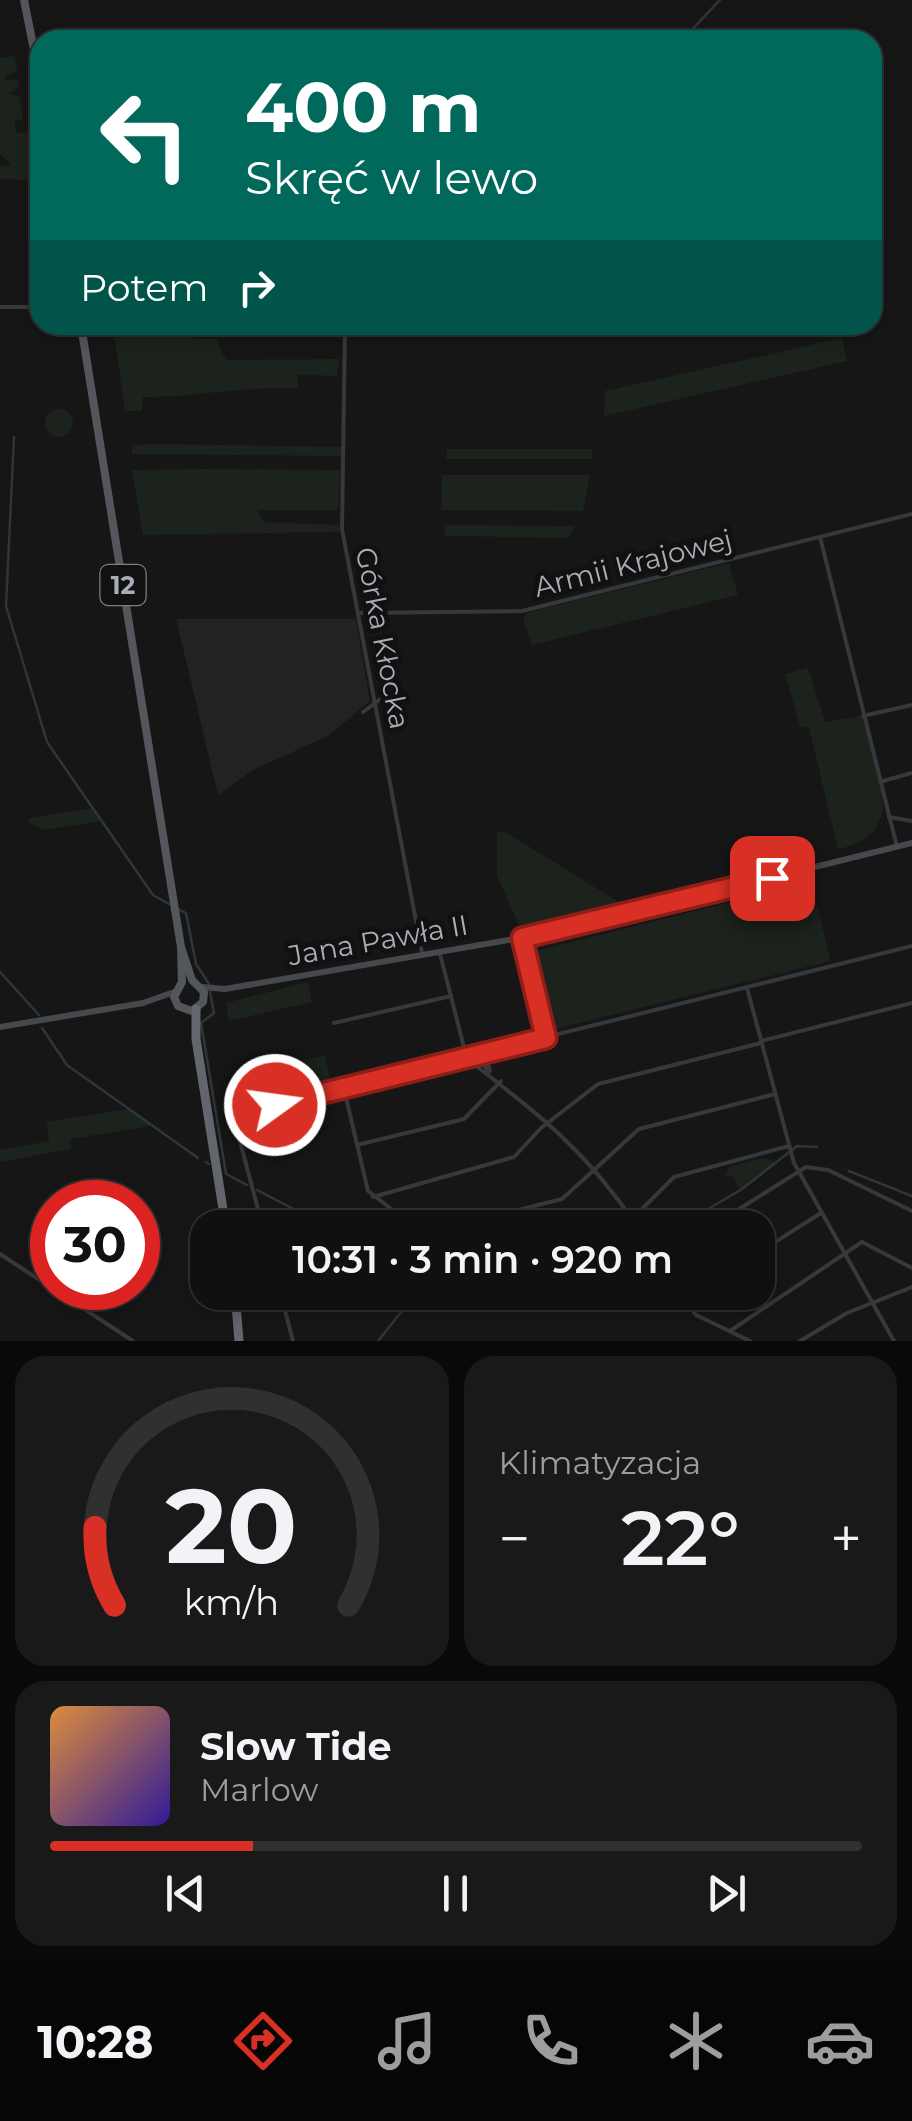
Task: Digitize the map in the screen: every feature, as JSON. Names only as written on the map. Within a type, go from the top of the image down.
[{"type":"highway","points":[[192,1010],[223,1210]]},
{"type":"highway","points":[[236,1310],[240,1341]]},
{"type":"main road","points":[[24,0],[30,30]]},
{"type":"main road","name":"12","points":[[83,335],[187,981]]},
{"type":"main road","name":"Jana Pawła II","points":[[208,992],[522,938],[912,843]]},
{"type":"main road","points":[[0,1028],[175,997],[187,981],[208,992],[192,1010],[175,997]]},
{"type":"street","points":[[0,307],[30,308]]},
{"type":"street","name":"Górka Kłocka","points":[[344,335],[342,529],[422,956]]},
{"type":"street","name":"Armii Krajowej","points":[[358,614],[522,611],[912,514]]},
{"type":"street","points":[[820,537],[897,847]]},
{"type":"street","points":[[362,712],[390,692]]},
{"type":"street","points":[[864,716],[912,705]]},
{"type":"street","points":[[881,781],[912,773]]},
{"type":"street","points":[[889,816],[912,821]]},
{"type":"street","points":[[522,938],[546,1038]]},
{"type":"street","points":[[258,1210],[233,1116],[912,946]]},
{"type":"street","points":[[440,952],[466,1058],[501,1081],[598,1169],[626,1210]]},
{"type":"street","points":[[747,988],[798,1170],[894,1341]]},
{"type":"street","points":[[334,1023],[451,996]]},
{"type":"street","points":[[373,1197],[506,1160],[598,1084],[912,1002]]},
{"type":"street","points":[[493,1075],[487,1064],[494,1051]]},
{"type":"street","points":[[476,1055],[493,1075]]},
{"type":"street","points":[[357,1145],[464,1119],[501,1081]]},
{"type":"street","points":[[344,1089],[366,1188],[391,1210]]},
{"type":"street","points":[[520,1210],[557,1201],[598,1169],[639,1129],[776,1094]]},
{"type":"street","points":[[640,1210],[674,1177],[790,1149]]},
{"type":"street","points":[[737,1210],[798,1170],[822,1167],[912,1211]]},
{"type":"street","points":[[775,1242],[821,1213]]},
{"type":"street","points":[[730,1331],[865,1242],[912,1268]]},
{"type":"street","points":[[0,1254],[133,1341]]},
{"type":"street","points":[[800,1341],[912,1287]]},
{"type":"street","points":[[285,1310],[293,1341]]},
{"type":"street","points":[[693,1310],[700,1318],[750,1341]]},
{"type":"shaded area","points":[[427,27],[430,30],[290,30]]},
{"type":"shaded area","points":[[15,56],[17,72],[6,75],[6,80],[18,79],[20,87],[8,93],[20,97],[23,120],[15,121],[16,133],[28,132],[30,180],[0,179],[0,166],[11,166],[0,153],[0,58]]},
{"type":"shaded area","points":[[114,335],[193,335],[194,339],[216,339],[226,360],[339,359],[337,376],[298,375],[298,389],[143,397],[142,411],[125,411]]},
{"type":"shaded area","points":[[842,338],[847,361],[604,416],[605,391]]},
{"type":"shaded area","points":[[59,409],[69,413],[73,423],[69,433],[59,437],[49,433],[45,423],[49,413]]},
{"type":"shaded area","points":[[132,445],[341,447],[341,456],[132,454]]},
{"type":"shaded area","points":[[447,449],[592,449],[592,459],[446,459]]},
{"type":"shaded area","points":[[132,470],[340,470],[338,510],[257,510],[264,522],[339,525],[340,532],[143,535]]},
{"type":"shaded area","points":[[442,475],[590,475],[583,511],[441,510]]},
{"type":"shaded area","points":[[445,525],[575,526],[568,538],[445,536]]},
{"type":"shaded area","points":[[729,563],[738,595],[532,645],[523,618],[529,612]]},
{"type":"shaded area","points":[[176,619],[356,619],[370,701],[328,736],[253,770],[218,795]]},
{"type":"shaded area","points":[[808,668],[825,722],[862,716],[880,777],[882,814],[875,829],[861,841],[838,849],[809,728],[800,727],[785,674]]},
{"type":"shaded area","points":[[92,808],[101,821],[44,830],[29,823],[29,818]]},
{"type":"shaded area","points":[[504,831],[625,906],[645,908],[522,932],[497,876],[497,832]]},
{"type":"shaded area","points":[[811,882],[831,961],[547,1031],[528,953]]},
{"type":"shaded area","points":[[308,982],[312,1002],[229,1021],[226,1003]]},
{"type":"shaded area","points":[[325,1055],[332,1088],[296,1097],[292,1085],[298,1083],[287,1065]]},
{"type":"shaded area","points":[[128,1109],[152,1126],[70,1139],[71,1149],[0,1162],[0,1150],[49,1141],[46,1122]]},
{"type":"shaded area","points":[[763,1158],[776,1162],[740,1193],[734,1177],[726,1176],[729,1167]]},
{"type":"waterway","points":[[692,30],[720,0]]},
{"type":"waterway","points":[[14,437],[6,606],[47,742],[153,895],[169,904]]},
{"type":"waterway","points":[[176,908],[186,913],[196,964],[209,984]]},
{"type":"waterway","points":[[0,972],[39,1015]]},
{"type":"waterway","points":[[210,992],[214,1013],[201,1023],[226,1174],[247,1185]]},
{"type":"waterway","points":[[42,1028],[67,1065],[198,1158]]},
{"type":"waterway","points":[[706,1210],[742,1189],[797,1146],[817,1147]]},
{"type":"waterway","points":[[849,1171],[912,1196]]},
{"type":"waterway","points":[[257,1190],[295,1210]]},
{"type":"waterway","points":[[378,1341],[403,1310]]},
{"type":"route","points":[[275,1105],[546,1038],[522,938],[772,878]]}]
